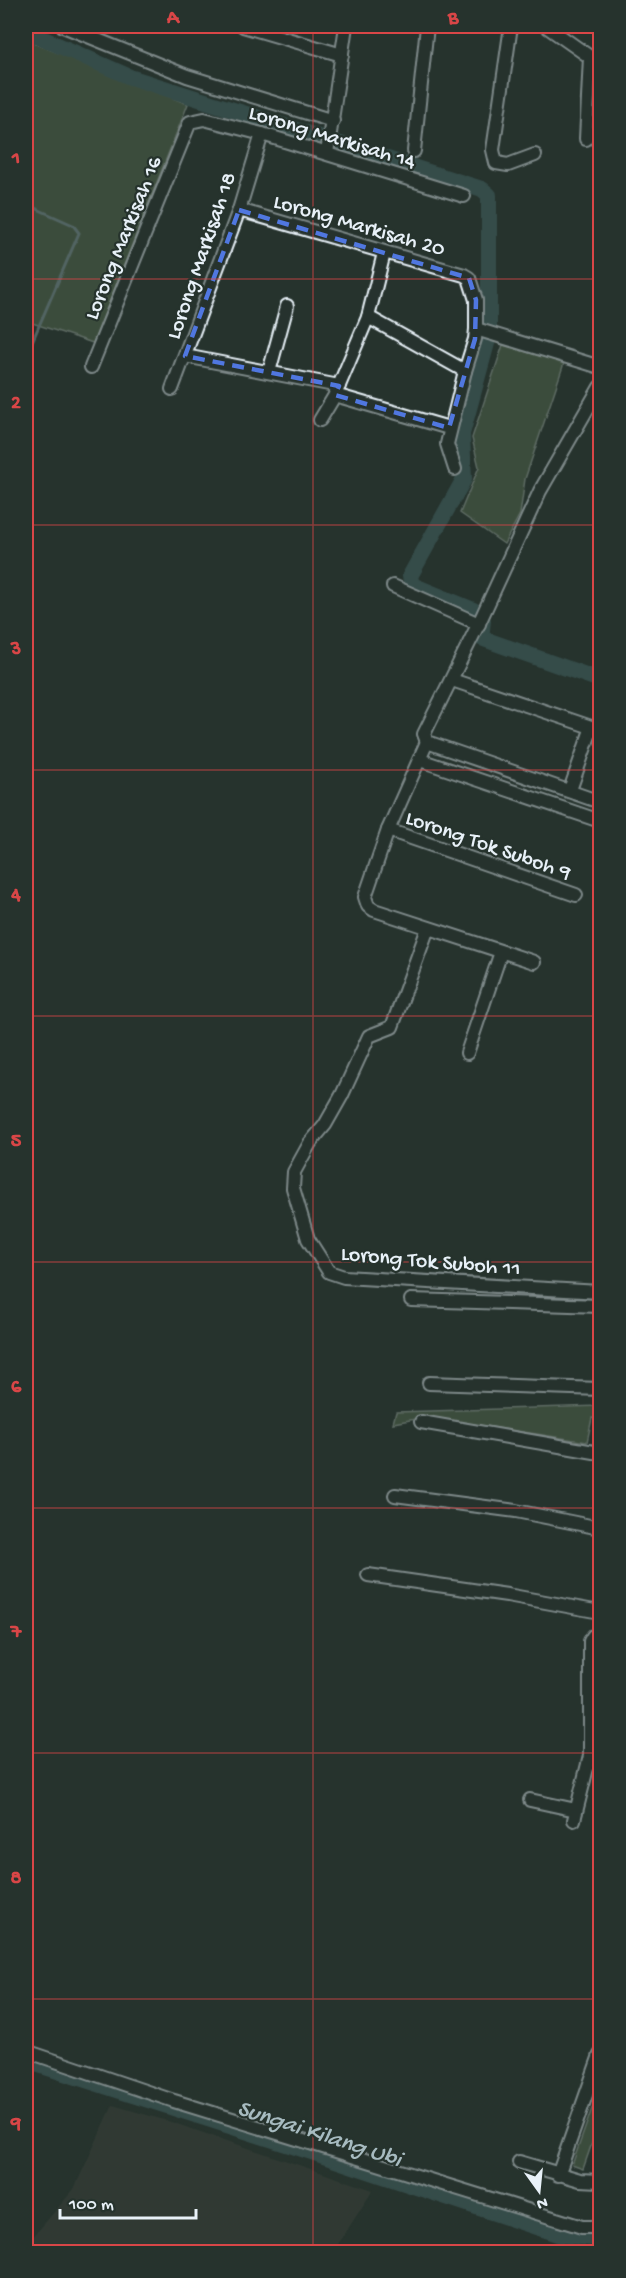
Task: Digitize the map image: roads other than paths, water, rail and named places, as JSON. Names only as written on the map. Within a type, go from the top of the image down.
[{"type":"street","points":[[63,26],[188,76],[332,125]]},
{"type":"street","points":[[243,26],[265,29],[342,55]]},
{"type":"street","points":[[328,150],[346,26]]},
{"type":"street","points":[[414,151],[428,26]]},
{"type":"street","points":[[511,26],[493,150],[496,163],[508,165],[535,155]]},
{"type":"street","points":[[546,26],[590,57],[586,134],[600,129]]},
{"type":"street","name":"Lorong Markisah 14","points":[[190,122],[204,119],[328,150],[464,196]]},
{"type":"street","name":"Lorong Markisah 16","points":[[92,367],[190,122]]},
{"type":"street","name":"Lorong Markisah 18","points":[[172,388],[239,210],[262,134]]},
{"type":"street","name":"Lorong Markisah 20","points":[[239,210],[464,275],[469,278],[476,300],[479,330]]},
{"type":"street","points":[[320,420],[337,391],[368,317],[384,253]]},
{"type":"street","points":[[269,372],[287,306]]},
{"type":"street","points":[[368,317],[465,371]]},
{"type":"street","points":[[454,469],[447,451],[449,428],[479,330],[600,367]]},
{"type":"street","points":[[185,356],[269,372],[337,391],[449,428]]},
{"type":"street","points":[[534,962],[374,910],[366,902],[365,897],[388,830],[420,760],[426,738],[452,680],[540,491],[600,387]]},
{"type":"street","points":[[393,586],[481,619]]},
{"type":"street","points":[[452,680],[596,728],[570,790]]},
{"type":"street","points":[[426,738],[600,802]]},
{"type":"street","points":[[420,760],[600,821]]},
{"type":"street","name":"Lorong Tok Suboh 9","points":[[388,830],[576,895]]},
{"type":"street","name":"Lorong Tok Suboh 11","points":[[428,928],[393,1026],[369,1036],[342,1095],[294,1172],[293,1188],[308,1239],[329,1272],[344,1277],[600,1292]]},
{"type":"street","points":[[467,1053],[501,952]]},
{"type":"street","points":[[411,1300],[600,1306]]},
{"type":"street","points":[[429,1383],[600,1389]]},
{"type":"street","points":[[421,1422],[600,1453]]},
{"type":"street","points":[[395,1495],[516,1511],[600,1528]]},
{"type":"street","points":[[368,1575],[511,1595],[600,1612]]},
{"type":"street","points":[[530,1800],[575,1815],[590,1756],[590,1641],[593,1636],[600,1635]]},
{"type":"street","points":[[26,2051],[174,2101],[582,2227],[600,2227]]},
{"type":"street","points":[[558,2175],[600,2055]]},
{"type":"street","points":[[519,2162],[558,2175],[580,2180],[600,2181]]},
{"type":"waterway","points":[[26,31],[130,77],[482,189],[489,195],[489,336],[462,434],[464,479],[410,576],[412,585],[473,610],[483,621],[481,638],[600,680]]},
{"type":"waterway","points":[[26,204],[73,225],[79,233],[26,356]]},
{"type":"waterway","name":"Sungai Kilang Ubi","points":[[26,2061],[560,2235],[600,2239]]}]
